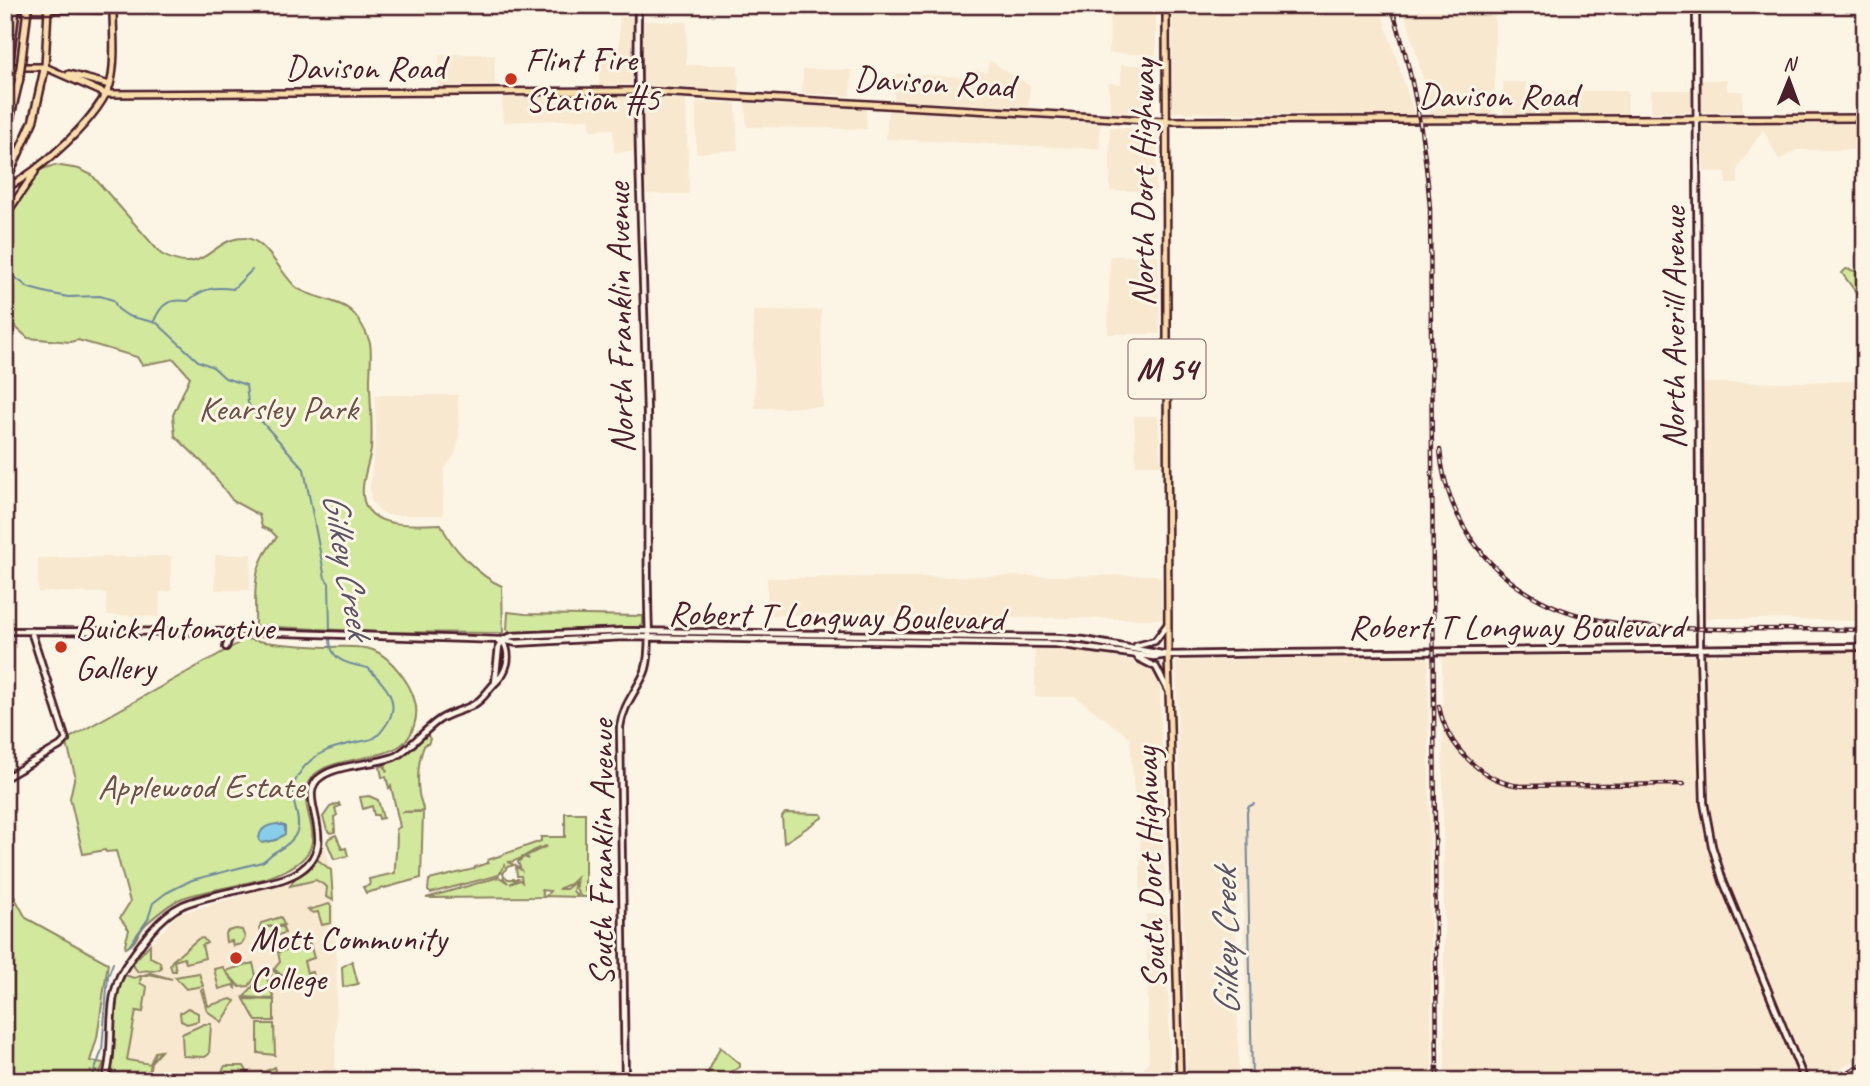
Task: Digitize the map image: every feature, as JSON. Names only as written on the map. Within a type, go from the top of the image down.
[{"type":"highway","points":[[5,89],[16,5]]},
{"type":"highway","points":[[5,139],[19,80],[28,5]]},
{"type":"highway","points":[[5,187],[33,121],[45,67]]},
{"type":"main road","name":"North Dort Highway","points":[[1166,5],[1168,655]]},
{"type":"main road","points":[[45,67],[48,6]]},
{"type":"main road","points":[[5,8],[113,8],[113,64],[110,85],[94,113],[36,171],[5,216]]},
{"type":"main road","name":"Davison Road","points":[[5,67],[45,67],[106,94],[638,90],[1165,121],[1865,118]]},
{"type":"main road","points":[[59,72],[110,85]]},
{"type":"main road","points":[[12,205],[5,187],[36,171]]},
{"type":"main road","name":"South Dort Highway","points":[[1168,655],[1180,1081]]},
{"type":"street","name":"North Franklin Avenue","points":[[638,5],[649,634]]},
{"type":"street","name":"North Averill Avenue","points":[[1696,5],[1702,773],[1708,832],[1723,881],[1805,1081]]},
{"type":"street","points":[[1119,647],[1152,643],[1161,634],[1168,617]]},
{"type":"street","name":"Robert T Longway Boulevard","points":[[5,631],[222,632],[503,640],[512,636],[649,634],[1047,639],[1084,640],[1168,655]]},
{"type":"street","points":[[5,778],[66,740],[31,631]]},
{"type":"street","points":[[222,632],[229,638],[226,648]]},
{"type":"street","name":"Robert T Longway Boulevard","points":[[649,634],[1052,644],[1154,657],[1865,647]]},
{"type":"street","name":"South Franklin Avenue","points":[[625,1081],[620,727],[628,699],[644,676],[648,661],[649,634]]},
{"type":"street","points":[[1047,639],[1052,644]]},
{"type":"street","points":[[105,1081],[109,1065],[116,986],[125,966],[155,929],[182,906],[285,878],[302,870],[311,861],[319,840],[311,797],[311,790],[318,779],[330,772],[398,755],[438,720],[482,699],[495,683],[502,680],[508,648],[503,640]]},
{"type":"street","points":[[1134,656],[1156,667],[1169,693]]},
{"type":"shaded area","points":[[1110,5],[1156,5],[1156,55],[1109,53]]},
{"type":"shaded area","points":[[1173,5],[1379,5],[1415,116],[1172,112]]},
{"type":"shaded area","points":[[1403,5],[1495,5],[1495,92],[1492,114],[1430,116],[1425,86]]},
{"type":"shaded area","points":[[619,17],[633,17],[631,85],[599,86],[600,46],[619,47]]},
{"type":"shaded area","points":[[643,21],[687,22],[686,65],[738,65],[739,91],[641,86]]},
{"type":"shaded area","points":[[439,54],[495,54],[495,86],[439,87]]},
{"type":"shaded area","points":[[989,60],[1030,86],[1028,107],[894,100],[896,74],[970,77],[971,69],[986,72]]},
{"type":"shaded area","points":[[1121,65],[1154,65],[1154,113],[1110,112],[1109,83],[1121,84]]},
{"type":"shaded area","points":[[803,69],[852,70],[850,96],[802,93]]},
{"type":"shaded area","points":[[1702,80],[1727,80],[1727,91],[1743,91],[1743,112],[1651,112],[1651,90],[1689,90]]},
{"type":"shaded area","points":[[1503,82],[1526,82],[1526,91],[1628,91],[1628,114],[1503,114]]},
{"type":"shaded area","points":[[633,95],[636,152],[614,152],[613,129],[590,130],[590,119],[503,122],[502,96]]},
{"type":"shaded area","points":[[643,97],[686,100],[689,194],[645,194]]},
{"type":"shaded area","points":[[696,102],[736,103],[738,150],[696,153]]},
{"type":"shaded area","points":[[745,103],[866,108],[867,129],[747,127]]},
{"type":"shaded area","points":[[888,109],[1100,123],[1100,149],[886,139]]},
{"type":"shaded area","points":[[1702,124],[1865,124],[1865,166],[1862,166],[1861,150],[1797,150],[1779,160],[1763,130],[1738,167],[1738,184],[1726,184],[1726,172],[1704,172]]},
{"type":"shaded area","points":[[1110,127],[1157,130],[1156,191],[1110,191]]},
{"type":"shaded area","points":[[1158,255],[1160,334],[1108,334],[1110,256]]},
{"type":"shaded area","points":[[821,310],[823,407],[755,408],[753,311]]},
{"type":"shaded area","points":[[1865,381],[1865,621],[1705,618],[1703,383]]},
{"type":"shaded area","points":[[375,395],[458,395],[459,438],[455,454],[444,470],[443,515],[388,515],[379,511],[371,500],[376,435]]},
{"type":"shaded area","points":[[1134,416],[1158,416],[1161,465],[1136,465]]},
{"type":"shaded area","points":[[251,554],[250,590],[215,590],[215,555]]},
{"type":"shaded area","points":[[171,556],[171,591],[160,592],[159,617],[107,615],[106,593],[38,592],[38,558]]},
{"type":"shaded area","points":[[1156,575],[1161,579],[1162,619],[767,615],[767,578]]},
{"type":"shaded area","points":[[1072,648],[1150,665],[1160,678],[1165,901],[1140,900],[1140,794],[1134,794],[1130,738],[1076,697],[1035,697],[1035,649]]},
{"type":"shaded area","points":[[1865,650],[1865,1055],[1819,1081],[1445,1081],[1442,656],[1713,655]]},
{"type":"shaded area","points":[[1428,656],[1432,1081],[1248,1081],[1243,895],[1235,895],[1239,1081],[1187,1081],[1176,661]]},
{"type":"shaded area","name":"Mott Community College","points":[[321,829],[332,875],[337,968],[335,1081],[108,1081],[112,1066],[118,989],[127,970],[141,953],[178,914],[295,880],[304,875],[321,847]]},
{"type":"shaded area","points":[[1146,914],[1167,914],[1170,1081],[1145,1081],[1144,1069],[1149,1060]]},
{"type":"green space","name":"Kearsley Park","points":[[55,165],[79,169],[92,175],[161,254],[188,262],[198,260],[233,240],[252,239],[266,250],[297,288],[340,304],[354,314],[367,335],[371,352],[372,442],[363,487],[364,501],[370,511],[390,522],[441,524],[451,542],[467,560],[484,576],[502,586],[503,633],[381,632],[255,626],[258,569],[262,558],[277,537],[262,527],[259,515],[233,501],[206,466],[175,436],[173,415],[190,377],[174,359],[142,365],[137,357],[78,340],[70,342],[28,338],[5,318],[5,218],[36,171]]},
{"type":"green space","points":[[1846,269],[1865,273],[1865,292],[1858,295],[1842,273]]},
{"type":"green space","points":[[508,612],[643,616],[643,624],[639,627],[510,632],[507,629]]},
{"type":"green space","name":"Applewood Estate","points":[[246,639],[373,650],[387,659],[399,672],[413,695],[416,714],[412,732],[401,745],[391,750],[342,762],[320,770],[312,777],[307,785],[306,803],[312,840],[310,849],[301,860],[271,876],[180,899],[146,924],[133,943],[126,948],[129,930],[120,918],[130,902],[116,851],[83,854],[70,798],[75,775],[66,740]]},
{"type":"green space","points":[[427,734],[430,739],[428,744],[425,744],[419,762],[418,775],[423,811],[401,812],[423,812],[421,878],[366,893],[363,887],[370,885],[369,879],[395,873],[396,829],[400,827],[391,786],[389,788],[386,777],[382,777],[380,767],[384,765],[387,772],[385,763],[398,758]]},
{"type":"green space","points":[[369,796],[378,800],[383,818],[379,819],[378,815],[374,815],[372,806],[363,809],[360,797]]},
{"type":"green space","points":[[339,803],[340,806],[335,808],[335,832],[330,833],[323,817],[330,807]]},
{"type":"green space","points":[[565,813],[585,813],[585,891],[591,891],[591,897],[581,897],[576,887],[577,877],[570,884],[558,889],[566,889],[575,882],[573,891],[578,897],[546,896],[550,891],[541,890],[544,897],[426,898],[499,877],[508,883],[504,876],[517,879],[510,884],[520,880],[522,882],[521,876],[517,876],[516,866],[521,870],[518,862],[524,857],[529,859],[526,856],[547,846],[508,862],[514,865],[507,867],[503,874],[501,871],[499,875],[431,893],[428,891],[429,880],[474,869],[488,863],[488,860],[541,841],[541,837],[565,837]]},
{"type":"green space","points":[[785,813],[821,814],[823,817],[784,843],[782,817]]},
{"type":"green space","points":[[336,835],[342,849],[346,848],[348,856],[334,859],[327,842]]},
{"type":"green space","points":[[318,860],[331,870],[333,900],[326,897],[327,887],[316,880],[290,886],[295,878]]},
{"type":"green space","points":[[10,889],[26,918],[108,963],[97,1038],[90,1061],[104,1063],[96,1081],[5,1081],[5,892]]},
{"type":"green space","points":[[329,904],[331,923],[322,925],[318,912],[308,910]]},
{"type":"green space","points":[[281,917],[284,925],[264,927],[283,927],[285,933],[263,937],[259,929],[261,923]]},
{"type":"green space","points":[[236,929],[242,930],[245,938],[241,944],[233,946],[232,941],[226,942],[225,935]]},
{"type":"green space","points":[[203,938],[207,943],[202,945],[205,958],[186,963],[184,958],[174,961],[176,971],[172,971],[172,961],[198,939]]},
{"type":"green space","points":[[150,944],[150,957],[160,962],[161,968],[138,972],[132,964]]},
{"type":"green space","points":[[310,944],[314,958],[304,961],[307,973],[312,972],[313,975],[309,981],[294,985],[274,969],[280,962],[278,952]]},
{"type":"green space","points":[[352,961],[358,984],[343,987],[342,967]]},
{"type":"green space","points":[[253,963],[256,976],[249,986],[240,987],[227,973],[228,970]]},
{"type":"green space","points":[[223,967],[236,988],[233,985],[219,989],[214,969]]},
{"type":"green space","points":[[269,967],[291,986],[277,987]]},
{"type":"green space","points":[[265,972],[274,999],[244,997],[260,978],[260,974]]},
{"type":"green space","points":[[150,973],[172,979],[149,974],[141,976],[140,983],[147,987],[143,1012],[136,1011],[127,1060],[150,1064],[155,1052],[161,1051],[151,1062],[149,1074],[142,1074],[142,1081],[110,1081],[118,989],[125,975],[134,978]]},
{"type":"green space","points":[[199,973],[203,986],[186,989],[175,977]]},
{"type":"green space","points":[[204,989],[208,1006],[231,999],[235,1001],[222,1022],[207,1011],[201,990]]},
{"type":"green space","points":[[244,999],[274,1000],[274,1021],[256,1021]]},
{"type":"green space","points":[[188,1008],[198,1013],[198,1021],[187,1024],[181,1021],[180,1013]]},
{"type":"green space","points":[[204,1024],[211,1024],[209,1054],[205,1057],[183,1056],[182,1034]]},
{"type":"green space","points":[[258,1024],[274,1024],[275,1055],[258,1053]]},
{"type":"green space","points":[[720,1047],[740,1064],[740,1067],[715,1081],[704,1081]]},
{"type":"green space","points":[[225,1066],[244,1066],[248,1073],[235,1079],[234,1074],[234,1079],[221,1073]]},
{"type":"green space","points":[[275,1067],[274,1081],[257,1081],[257,1075]]},
{"type":"water","points":[[277,824],[285,826],[285,834],[276,840],[262,843],[259,836],[262,830]]},
{"type":"waterway","name":"Gilkey Creek","points":[[5,270],[29,288],[68,297],[100,296],[113,300],[118,309],[128,316],[157,323],[198,361],[213,367],[225,378],[246,385],[248,403],[254,413],[304,469],[325,578],[329,583],[330,631]]},
{"type":"waterway","points":[[154,321],[167,303],[188,301],[209,289],[233,289],[252,270]]},
{"type":"waterway","name":"Gilkey Creek","points":[[129,946],[148,919],[153,903],[166,893],[192,880],[262,862],[289,843],[296,834],[298,825],[294,786],[305,766],[327,750],[373,739],[388,722],[393,707],[385,686],[368,668],[347,663],[337,657],[333,652],[330,637]]},
{"type":"waterway","name":"Gilkey Creek","points":[[1252,1081],[1247,813],[1248,807],[1254,804]]},
{"type":"waterway","name":"Gilkey Creek","points":[[91,1081],[102,1050],[108,976],[113,963]]},
{"type":"railway","points":[[1391,5],[1417,106],[1430,208],[1437,1081]]},
{"type":"railway","points":[[1440,450],[1452,502],[1463,526],[1478,548],[1502,574],[1530,594],[1559,609],[1590,618],[1657,627],[1865,630]]},
{"type":"railway","points":[[1439,706],[1449,735],[1468,760],[1493,778],[1507,783],[1522,786],[1684,784]]},
{"type":"railway","points":[[1834,1081],[1865,1062]]},
{"type":"place","name":"Flint Fire Station #5","points":[[511,79]]},
{"type":"place","name":"Buick Automotive Gallery","points":[[61,647]]},
{"type":"place","name":"Mott Community College","points":[[236,958]]}]
